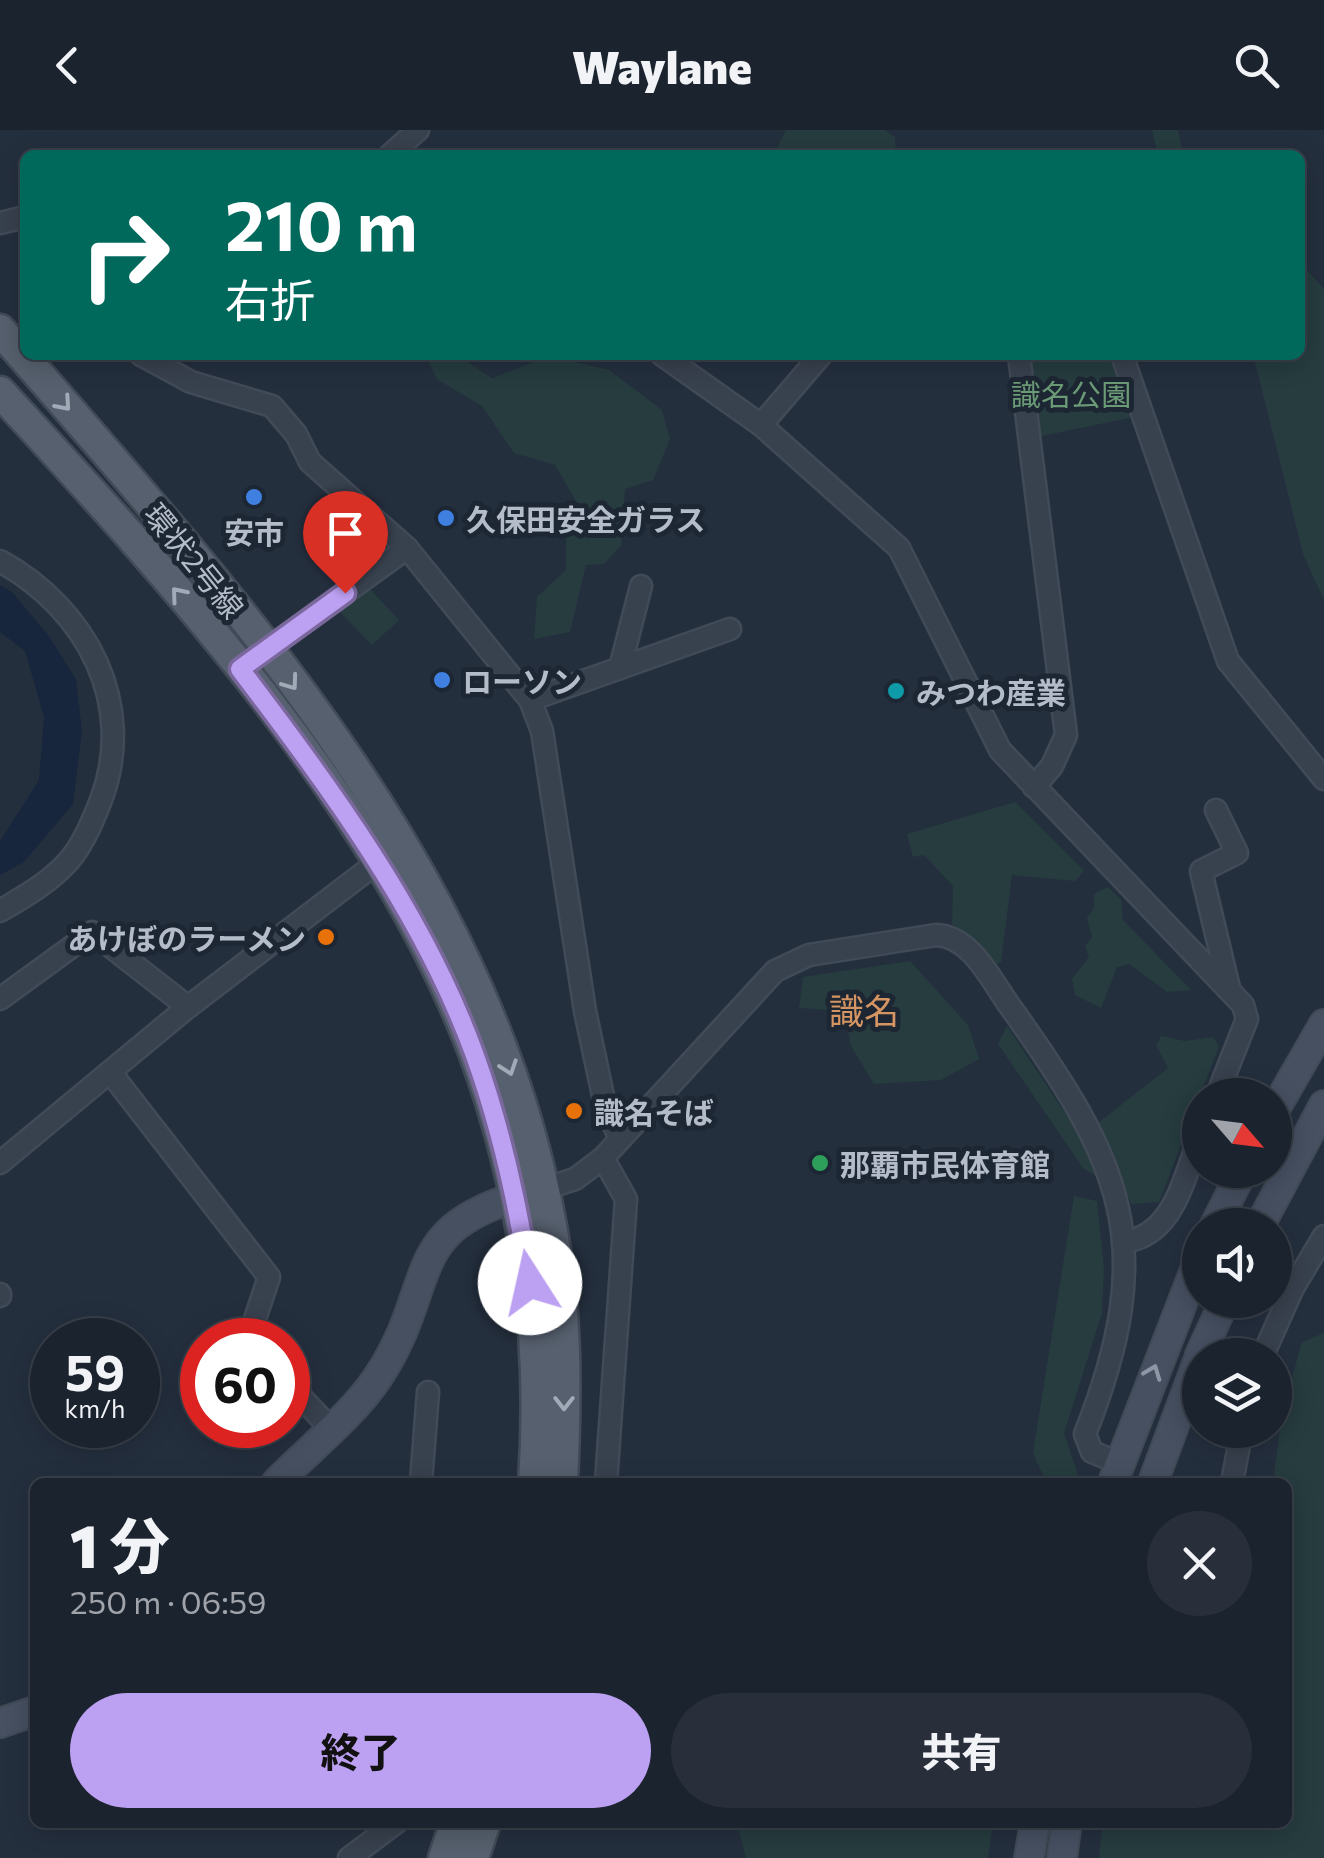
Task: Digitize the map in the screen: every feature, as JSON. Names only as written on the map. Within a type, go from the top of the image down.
[{"type":"main road","name":"環状2号線","points":[[0,330],[20,353]]},
{"type":"main road","name":"環状2号線","points":[[26,360],[181,539],[267,649],[407,852],[474,977],[518,1095],[544,1189],[548,1324],[562,1478]]},
{"type":"main road","name":"環状2号線","points":[[0,392],[240,669],[378,862],[434,963],[474,1052],[548,1324],[534,1478]]},
{"type":"main road","points":[[1292,1080],[1324,1024]]},
{"type":"main road","points":[[1269,1208],[1324,1105]]},
{"type":"main road","points":[[280,1478],[376,1381],[389,1359],[431,1253],[445,1233],[474,1210],[544,1189]]},
{"type":"main road","points":[[1116,1473],[1182,1304]]},
{"type":"main road","points":[[1158,1478],[1182,1408]]},
{"type":"main road","points":[[0,1723],[30,1713]]},
{"type":"main road","points":[[444,1858],[454,1828]]},
{"type":"main road","points":[[473,1858],[483,1828]]},
{"type":"main road","points":[[1030,1858],[1034,1828]]},
{"type":"main road","points":[[1062,1858],[1066,1828]]},
{"type":"street","points":[[396,150],[418,130]]},
{"type":"street","points":[[151,360],[191,382],[272,406],[296,434],[310,462],[407,548],[530,700],[542,731],[585,1011],[605,1105],[620,1139]]},
{"type":"street","points":[[669,360],[761,425],[899,548],[1000,750],[1243,1005],[1247,1019],[1224,1078]]},
{"type":"street","points":[[761,425],[817,360]]},
{"type":"street","points":[[1020,360],[1066,735],[1052,766],[1034,787]]},
{"type":"street","points":[[1124,360],[1228,661],[1324,779]]},
{"type":"street","points":[[240,669],[407,548]]},
{"type":"street","points":[[0,561],[21,573],[80,628],[112,703],[114,739],[108,781],[92,825],[65,865],[0,911]]},
{"type":"street","points":[[620,668],[641,586]]},
{"type":"street","points":[[530,700],[730,629]]},
{"type":"street","points":[[1216,810],[1237,853],[1201,871],[1230,990]]},
{"type":"street","points":[[0,1163],[188,1007],[378,862]]},
{"type":"street","points":[[0,999],[92,932],[188,1007]]},
{"type":"street","points":[[544,1189],[576,1179],[603,1158],[775,970],[809,955],[945,935],[961,941],[1096,1138],[1114,1182],[1123,1242],[1120,1324],[1085,1434],[1092,1452],[1116,1473]]},
{"type":"street","points":[[110,1072],[269,1277],[255,1318]]},
{"type":"street","points":[[603,1158],[626,1199],[606,1478]]},
{"type":"street","points":[[1123,1242],[1154,1233],[1169,1216],[1182,1183]]},
{"type":"street","points":[[1271,1338],[1293,1288],[1324,1236]]},
{"type":"street","points":[[421,1478],[428,1392]]},
{"type":"street","points":[[310,1407],[330,1428]]},
{"type":"street","points":[[1233,1478],[1239,1448]]},
{"type":"street","points":[[349,1858],[389,1828]]},
{"type":"green space","points":[[786,130],[885,130],[895,137],[896,150],[776,150]]},
{"type":"green space","points":[[1152,130],[1178,130],[1182,150],[1157,150]]},
{"type":"green space","points":[[1305,268],[1324,289],[1324,600],[1303,554],[1254,360],[1305,360]]},
{"type":"green space","points":[[428,360],[465,360],[492,378],[539,360],[567,360],[609,370],[662,410],[670,439],[653,480],[625,489],[621,546],[604,564],[586,565],[570,632],[534,639],[537,597],[566,570],[566,538],[596,516],[576,501],[555,465],[514,453],[482,406],[437,379]]},
{"type":"green space","name":"識名公園","points":[[1033,360],[1117,360],[1134,417],[1037,437],[1028,367]]},
{"type":"green space","points":[[367,586],[399,620],[372,645],[340,612]]},
{"type":"green space","points":[[1015,802],[1084,871],[1075,881],[1012,875],[1001,962],[991,967],[965,934],[952,926],[953,886],[924,855],[913,857],[907,834]]},
{"type":"green space","points":[[1108,887],[1121,900],[1123,920],[1191,990],[1167,992],[1129,964],[1117,967],[1101,1008],[1075,995],[1072,979],[1089,957],[1085,946],[1092,937],[1087,918],[1094,908],[1094,894]]},
{"type":"green space","points":[[910,961],[968,1025],[979,1059],[941,1080],[874,1084],[851,1046],[844,1011],[799,1008],[803,977]]},
{"type":"green space","points":[[1007,1026],[1091,1152],[1096,1176],[1083,1168],[998,1044]]},
{"type":"green space","points":[[1161,1036],[1185,1041],[1213,1037],[1219,1046],[1207,1078],[1182,1078],[1182,1142],[1159,1202],[1131,1204],[1098,1123],[1168,1068],[1156,1045]]},
{"type":"green space","points":[[1074,1196],[1097,1201],[1104,1268],[1102,1313],[1064,1433],[1078,1475],[1044,1478],[1033,1453]]},
{"type":"green space","points":[[1324,1333],[1324,1858],[1099,1858],[1102,1828],[1292,1828],[1292,1478],[1274,1478],[1278,1448],[1292,1448],[1292,1378],[1302,1342]]},
{"type":"green space","points":[[738,1828],[992,1828],[988,1858],[746,1858]]},
{"type":"water","points":[[0,585],[12,592],[48,635],[76,679],[82,731],[73,804],[24,862],[0,875],[0,841],[39,780],[44,717],[25,651],[0,632]]},
{"type":"place","name":"安市","points":[[254,497]]},
{"type":"place","name":"久保田安全ガラス","points":[[446,518]]},
{"type":"place","name":"ローソン","points":[[442,680]]},
{"type":"place","name":"みつわ産業","points":[[896,691]]},
{"type":"place","name":"あけぼのラーメン","points":[[326,937]]},
{"type":"place","name":"識名そば","points":[[574,1111]]},
{"type":"place","name":"那覇市民体育館","points":[[820,1163]]},
{"type":"district","name":"識名","points":[[864,1009]]},
{"type":"route","points":[[345,593],[240,669],[355,827],[434,963],[474,1052],[491,1104],[505,1154],[530,1283]]}]
